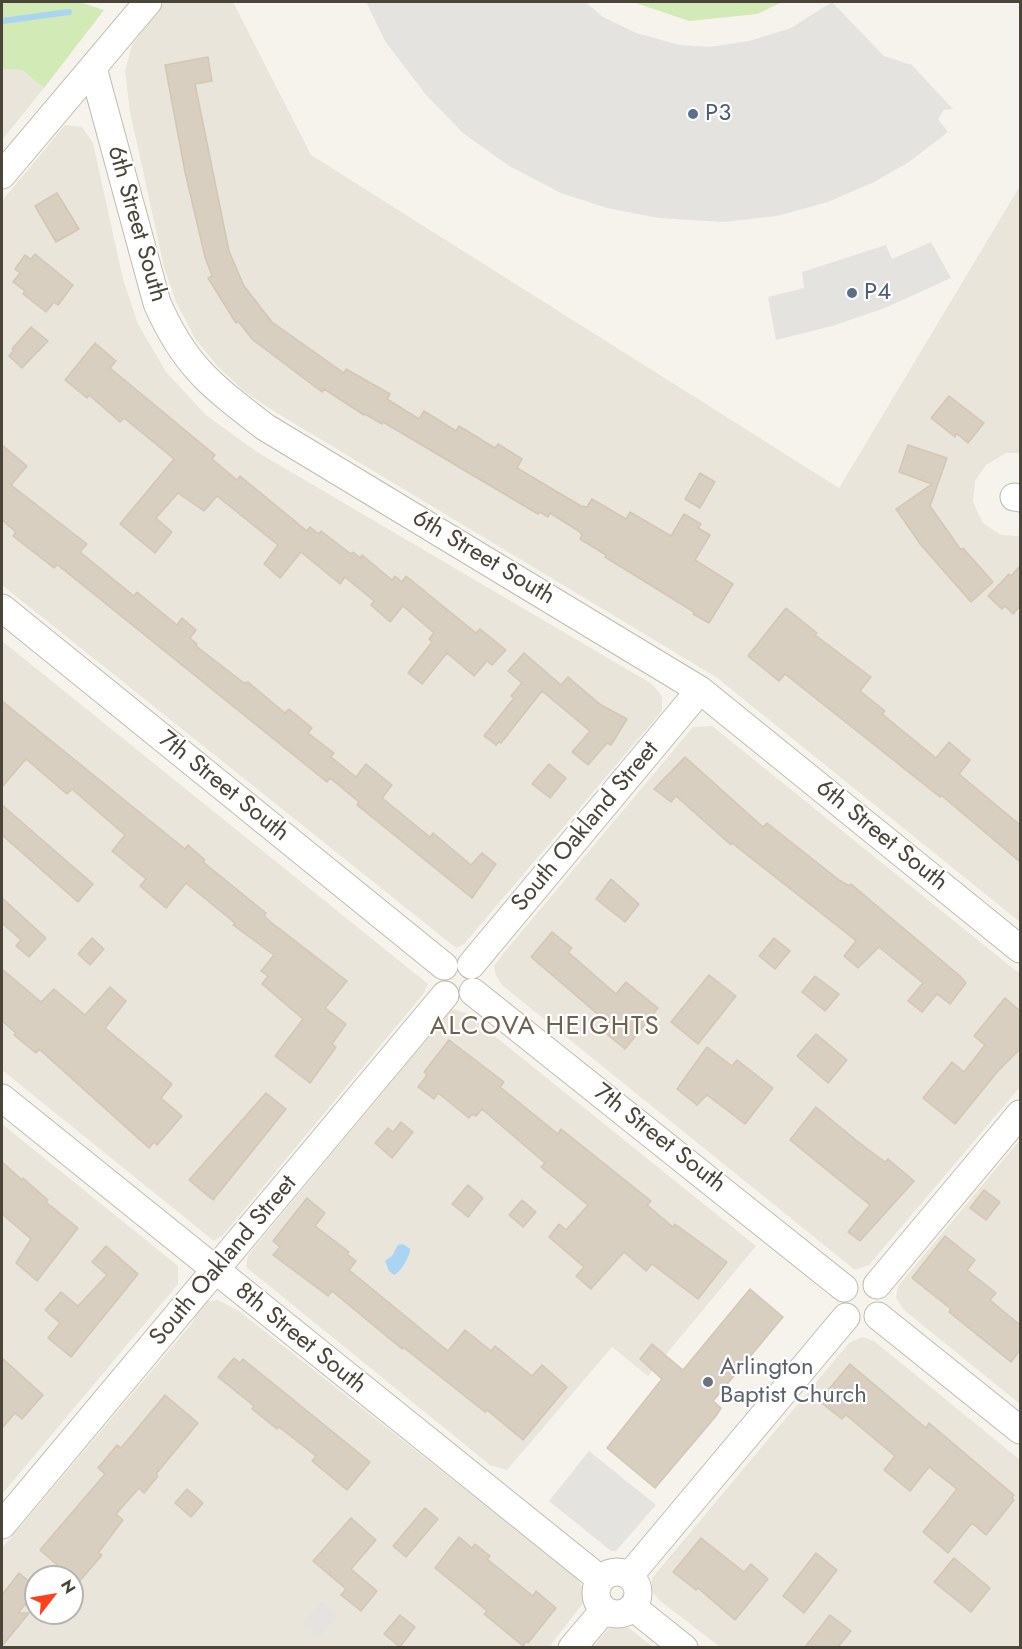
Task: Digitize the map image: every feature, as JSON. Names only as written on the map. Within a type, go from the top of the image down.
[{"type":"street","points":[[2,175],[148,2]]},
{"type":"street","name":"6th Street South","points":[[93,68],[157,303],[172,338],[196,369],[222,394],[265,427],[700,690],[1020,949]]},
{"type":"street","name":"7th Street South","points":[[2,608],[444,966]]},
{"type":"street","name":"South Oakland Street","points":[[471,965],[700,690]]},
{"type":"street","points":[[454,960],[471,965],[477,975],[473,992],[463,999],[445,996],[439,978],[444,966],[454,960]]},
{"type":"street","name":"7th Street South","points":[[473,992],[844,1288]]},
{"type":"street","name":"South Oakland Street","points":[[2,1525],[445,996]]},
{"type":"street","name":"8th Street South","points":[[2,1098],[600,1579]]},
{"type":"street","points":[[877,1285],[1020,1114]]},
{"type":"street","points":[[856,1281],[877,1285],[883,1304],[878,1316],[873,1321],[859,1324],[846,1317],[840,1300],[844,1288],[856,1281]]},
{"type":"street","points":[[878,1316],[1020,1430]]},
{"type":"street","points":[[630,1575],[846,1317]]},
{"type":"street","points":[[630,1575],[611,1572],[600,1579],[595,1592],[599,1605],[604,1610],[616,1614],[634,1608]]},
{"type":"street","points":[[630,1575],[637,1587],[634,1608]]},
{"type":"street","points":[[634,1608],[684,1647]]},
{"type":"street","points":[[572,1647],[604,1610]]},
{"type":"shaded area","points":[[165,2],[233,2],[311,155],[839,488],[1020,186],[1020,453],[1006,453],[986,465],[975,481],[973,502],[983,523],[1001,535],[1020,536],[1020,922],[716,677],[272,410],[244,391],[218,367],[196,340],[176,302],[164,267],[130,112],[125,71],[132,45]]},
{"type":"shaded area","name":"P3","points":[[366,2],[585,2],[603,17],[636,33],[680,45],[709,47],[749,41],[791,28],[832,2],[884,56],[912,65],[953,109],[944,110],[938,119],[948,132],[909,162],[874,182],[828,202],[777,216],[724,222],[658,218],[607,208],[561,193],[509,166],[463,133],[426,95],[385,41]]},
{"type":"shaded area","points":[[2,69],[22,70],[44,88],[2,140]]},
{"type":"shaded area","points":[[65,125],[82,127],[93,143],[123,279],[138,324],[166,372],[206,415],[257,452],[652,684],[662,696],[662,711],[464,944],[456,948],[2,585],[2,201]]},
{"type":"shaded area","name":"P4","points":[[931,242],[951,278],[885,308],[832,326],[776,340],[768,297],[804,288],[802,272],[886,245],[892,259]]},
{"type":"shaded area","points":[[2,641],[428,984],[424,993],[223,1235],[214,1241],[2,1070]]},
{"type":"shaded area","points":[[712,726],[1020,974],[1020,1087],[869,1265],[855,1270],[503,986],[496,976],[494,966],[502,955],[693,727]]},
{"type":"shaded area","points":[[452,1009],[466,1013],[756,1246],[648,1376],[612,1347],[507,1470],[490,1465],[246,1267],[248,1255]]},
{"type":"shaded area","points":[[2,1124],[178,1266],[178,1284],[2,1494]]},
{"type":"shaded area","points":[[1020,1140],[1020,1404],[904,1310],[896,1298],[898,1286]]},
{"type":"shaded area","points":[[218,1300],[239,1311],[577,1578],[583,1588],[584,1602],[549,1647],[2,1648],[2,1548],[193,1322],[198,1309],[205,1302]]},
{"type":"shaded area","points":[[862,1337],[874,1341],[1020,1460],[1020,1647],[720,1647],[659,1600],[651,1589],[652,1578],[849,1343]]},
{"type":"shaded area","points":[[589,1451],[656,1505],[616,1551],[611,1551],[549,1501]]},
{"type":"shaded area","points":[[322,1601],[338,1615],[319,1638],[303,1624]]},
{"type":"shaded area","points":[[621,1625],[629,1628],[653,1647],[593,1647],[611,1626]]},
{"type":"green space","points":[[2,2],[79,2],[104,10],[44,88],[22,70],[2,69]]},
{"type":"green space","points":[[633,2],[782,2],[757,14],[689,21]]},
{"type":"water","points":[[403,1244],[410,1249],[410,1252],[407,1260],[394,1275],[389,1271],[385,1261],[392,1256],[398,1245]]},
{"type":"building","points":[[208,57],[212,81],[195,84],[229,251],[244,286],[272,322],[344,373],[346,369],[390,394],[387,399],[419,419],[424,411],[456,431],[459,426],[495,448],[498,444],[522,459],[517,468],[581,506],[587,507],[592,499],[626,519],[630,512],[671,536],[684,514],[701,524],[698,528],[710,535],[695,560],[733,584],[709,623],[605,557],[606,555],[580,539],[582,535],[580,532],[550,513],[548,517],[540,512],[538,514],[383,422],[382,424],[364,415],[324,389],[322,392],[253,340],[238,321],[236,323],[208,278],[212,276],[205,257],[185,172],[165,65]]},
{"type":"building","points":[[57,193],[79,229],[56,242],[35,206]]},
{"type":"building","points":[[35,254],[73,285],[58,305],[54,302],[46,312],[23,294],[25,291],[13,282],[20,273],[15,269],[25,255],[31,259]]},
{"type":"building","points":[[31,327],[48,341],[22,368],[9,356],[14,350],[12,349]]},
{"type":"building","points":[[95,343],[116,361],[110,368],[215,455],[212,459],[237,480],[240,476],[307,531],[310,527],[319,534],[321,531],[351,554],[353,552],[360,558],[362,555],[392,580],[395,576],[402,582],[406,576],[476,633],[480,629],[506,650],[492,665],[487,661],[474,676],[447,653],[422,684],[408,673],[432,642],[429,639],[434,633],[403,606],[390,622],[371,605],[374,601],[345,577],[340,584],[301,552],[280,578],[264,564],[278,545],[217,496],[204,511],[178,493],[156,518],[172,532],[155,553],[120,524],[174,459],[124,418],[120,422],[89,395],[87,398],[65,380]]},
{"type":"building","points":[[949,396],[984,423],[968,443],[956,433],[955,437],[931,418]]},
{"type":"building","points":[[2,445],[27,466],[11,485],[87,544],[80,552],[134,596],[137,592],[177,625],[182,618],[196,630],[190,638],[197,644],[196,646],[244,683],[248,682],[285,713],[289,709],[312,728],[308,733],[334,753],[331,757],[356,777],[366,764],[392,785],[382,798],[430,837],[433,833],[471,865],[482,853],[496,864],[472,898],[357,805],[359,802],[330,778],[327,782],[64,570],[57,565],[54,568],[13,536],[16,532],[2,520]]},
{"type":"building","points":[[908,445],[947,458],[930,506],[961,550],[963,548],[993,582],[971,602],[921,545],[896,509],[932,484],[899,472]]},
{"type":"building","points":[[700,473],[715,482],[700,508],[685,499]]},
{"type":"building","points":[[1020,566],[1020,606],[1013,614],[1005,606],[1002,609],[988,596]]},
{"type":"building","points":[[786,608],[817,633],[815,635],[871,677],[860,691],[885,711],[882,714],[936,758],[949,742],[970,760],[959,774],[1020,825],[1020,862],[941,795],[940,797],[785,674],[779,681],[748,656]]},
{"type":"building","points":[[524,653],[561,685],[568,677],[601,705],[627,719],[611,745],[607,743],[588,765],[572,752],[590,731],[542,691],[501,743],[496,745],[484,736],[514,698],[511,696],[522,683],[508,671]]},
{"type":"building","points":[[2,701],[185,849],[188,845],[205,860],[203,862],[266,913],[264,916],[272,923],[347,981],[325,1008],[346,1024],[332,1044],[336,1047],[310,1083],[275,1056],[303,1019],[262,984],[268,976],[261,971],[274,955],[233,925],[235,923],[186,883],[166,908],[140,886],[146,879],[112,851],[125,835],[72,789],[67,794],[26,759],[2,787]]},
{"type":"building","points":[[685,757],[763,827],[767,823],[839,880],[849,886],[851,884],[960,976],[966,983],[950,1004],[937,994],[922,1012],[908,1001],[923,983],[879,947],[858,968],[844,956],[856,941],[854,939],[732,843],[731,845],[676,796],[671,802],[654,789]]},
{"type":"building","points":[[549,764],[566,778],[550,798],[532,784]]},
{"type":"building","points":[[2,805],[93,884],[78,902],[2,835]]},
{"type":"building","points":[[611,879],[639,904],[625,922],[596,899]]},
{"type":"building","points":[[2,898],[46,938],[29,957],[16,946],[21,940],[2,923]]},
{"type":"building","points":[[552,932],[572,948],[568,952],[616,994],[626,982],[658,1008],[625,1049],[602,1030],[608,1023],[531,957]]},
{"type":"building","points":[[92,938],[104,949],[90,965],[78,954]]},
{"type":"building","points":[[774,938],[790,951],[775,969],[759,956]]},
{"type":"building","points":[[2,969],[41,1002],[54,989],[85,1015],[110,987],[126,1001],[105,1028],[172,1084],[161,1098],[182,1116],[157,1145],[154,1142],[149,1148],[39,1049],[36,1053],[14,1035],[16,1033],[2,1021]]},
{"type":"building","points":[[709,975],[736,996],[698,1044],[671,1022]]},
{"type":"building","points":[[815,976],[839,994],[825,1011],[802,992]]},
{"type":"building","points":[[1005,998],[1020,1011],[1020,1049],[998,1071],[955,1124],[923,1098],[952,1062],[964,1072],[985,1045],[974,1036]]},
{"type":"building","points":[[816,1034],[847,1060],[828,1083],[797,1056]]},
{"type":"building","points":[[449,1040],[504,1082],[500,1087],[558,1134],[561,1129],[651,1201],[647,1205],[673,1227],[675,1224],[727,1262],[698,1299],[652,1264],[646,1271],[624,1252],[591,1289],[576,1276],[584,1267],[549,1237],[559,1224],[566,1230],[588,1205],[541,1167],[545,1163],[482,1109],[476,1116],[472,1114],[469,1118],[438,1093],[434,1099],[418,1087],[427,1075],[424,1072]]},
{"type":"building","points":[[707,1047],[732,1066],[737,1060],[773,1088],[745,1124],[707,1095],[697,1105],[677,1089]]},
{"type":"building","points":[[266,1093],[286,1109],[213,1200],[189,1180]]},
{"type":"building","points":[[816,1107],[857,1141],[885,1162],[888,1159],[914,1181],[860,1241],[848,1232],[870,1205],[790,1140]]},
{"type":"building","points":[[401,1122],[413,1132],[392,1158],[375,1143],[388,1128],[393,1132]]},
{"type":"building","points":[[2,1162],[78,1228],[37,1281],[16,1263],[31,1239],[2,1214]]},
{"type":"building","points":[[468,1185],[483,1198],[468,1217],[452,1204]]},
{"type":"building","points":[[984,1190],[1000,1202],[986,1220],[970,1208]]},
{"type":"building","points":[[307,1198],[325,1213],[315,1226],[349,1252],[347,1254],[356,1261],[349,1270],[448,1351],[465,1330],[491,1351],[495,1346],[532,1376],[542,1365],[567,1387],[523,1440],[487,1410],[485,1412],[403,1347],[402,1349],[332,1291],[328,1296],[273,1255],[280,1247],[273,1241]]},
{"type":"building","points":[[522,1200],[536,1212],[523,1227],[509,1215]]},
{"type":"building","points":[[945,1236],[975,1260],[967,1270],[996,1293],[990,1300],[1020,1325],[1020,1350],[1011,1362],[949,1312],[951,1309],[912,1278]]},
{"type":"building","points":[[106,1246],[138,1274],[71,1357],[48,1338],[60,1323],[45,1310],[61,1292],[78,1306],[107,1275],[92,1262]]},
{"type":"building","name":"Arlington Baptist Church","points":[[750,1289],[783,1317],[713,1401],[721,1408],[716,1416],[655,1488],[607,1448],[662,1379],[640,1359],[652,1344],[683,1370]]},
{"type":"building","points":[[2,1358],[43,1395],[22,1419],[15,1413],[2,1428]]},
{"type":"building","points":[[234,1358],[240,1363],[243,1359],[370,1462],[347,1490],[312,1461],[316,1456],[252,1409],[254,1406],[218,1377]]},
{"type":"building","points":[[850,1364],[926,1428],[929,1423],[1014,1495],[1012,1498],[1014,1500],[986,1535],[972,1523],[948,1553],[923,1532],[957,1489],[929,1467],[910,1491],[884,1470],[895,1456],[846,1415],[842,1419],[819,1401]]},
{"type":"building","points":[[165,1395],[198,1423],[156,1474],[158,1476],[144,1493],[139,1488],[116,1514],[123,1520],[98,1553],[102,1555],[84,1576],[84,1565],[57,1565],[40,1550],[105,1474],[98,1468],[117,1445],[121,1448]]},
{"type":"building","points":[[187,1489],[203,1503],[191,1517],[175,1503]]},
{"type":"building","points":[[425,1508],[438,1519],[406,1557],[393,1546]]},
{"type":"building","points":[[351,1518],[376,1540],[351,1569],[377,1591],[361,1611],[341,1595],[346,1589],[313,1561]]},
{"type":"building","points":[[459,1537],[472,1548],[475,1544],[490,1556],[487,1559],[533,1596],[536,1591],[556,1608],[528,1643],[526,1641],[523,1646],[484,1614],[487,1611],[435,1568]]},
{"type":"building","points":[[701,1538],[744,1572],[751,1564],[768,1579],[735,1620],[698,1588],[696,1590],[673,1572]]},
{"type":"building","points":[[816,1553],[837,1570],[804,1613],[783,1596]]},
{"type":"building","points":[[954,1558],[990,1588],[971,1612],[934,1582]]},
{"type":"building","points":[[19,1573],[24,1577],[24,1606],[18,1613],[24,1613],[24,1619],[2,1646],[2,1595]]},
{"type":"building","points":[[400,1615],[415,1627],[400,1647],[384,1634]]},
{"type":"building","points":[[830,1615],[851,1631],[838,1647],[805,1647]]},
{"type":"waterway","points":[[2,21],[69,12]]},
{"type":"place","name":"P3","points":[[693,114]]},
{"type":"place","name":"P4","points":[[852,293]]},
{"type":"place","name":"Arlington Baptist Church","points":[[708,1382]]},
{"type":"district","name":"ALCOVA HEIGHTS","points":[[545,1028]]}]
